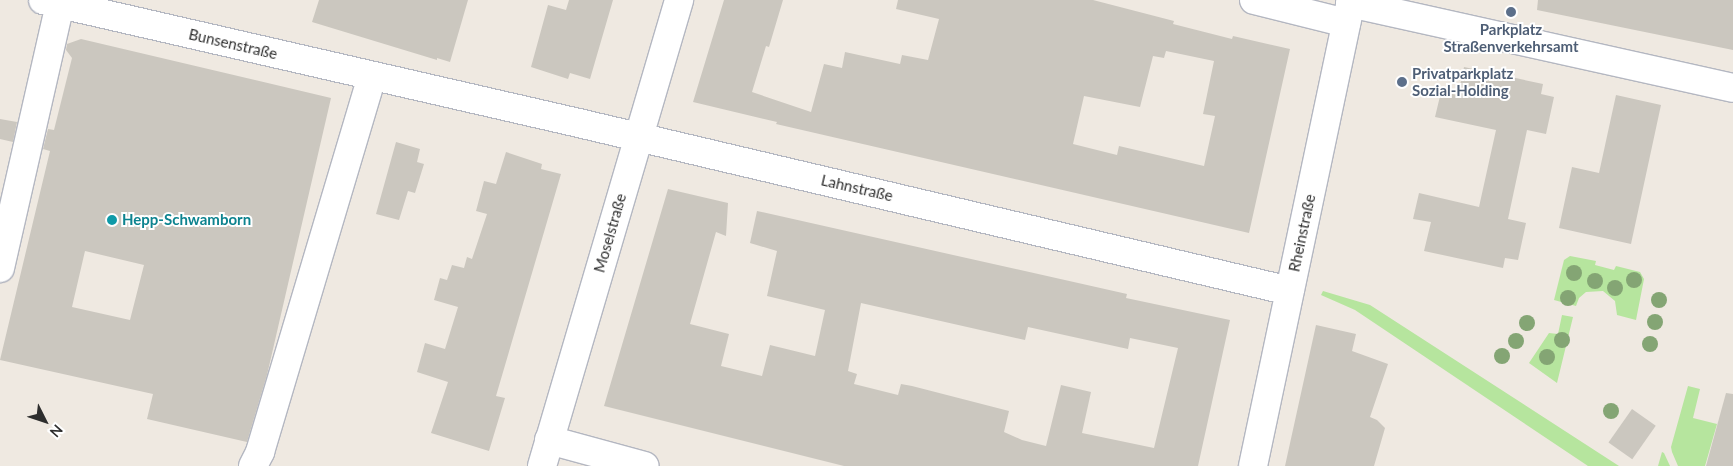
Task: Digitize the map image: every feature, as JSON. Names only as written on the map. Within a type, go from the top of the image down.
[{"type":"street","name":"Moselstraße","points":[[542,466],[679,0]]},
{"type":"street","points":[[1254,0],[1349,9],[1733,88]]},
{"type":"street","points":[[0,268],[52,2]]},
{"type":"street","name":"Bunsenstraße","points":[[52,2],[423,89]]},
{"type":"street","name":"Rheinstraße","points":[[1253,466],[1349,9]]},
{"type":"street","points":[[253,466],[260,452],[372,77]]},
{"type":"street","name":"Lahnstraße","points":[[423,89],[638,136],[1290,290]]},
{"type":"street","points":[[549,440],[645,466]]},
{"type":"green space","points":[[1570,256],[1596,261],[1595,265],[1614,270],[1616,266],[1640,272],[1644,279],[1636,320],[1617,315],[1615,301],[1603,291],[1586,292],[1579,298],[1576,306],[1554,300],[1564,260]]},
{"type":"green space","points":[[1323,291],[1370,305],[1619,466],[1588,466],[1355,310],[1321,295]]},
{"type":"green space","points":[[1562,315],[1573,317],[1557,383],[1529,363],[1549,333],[1558,334]]},
{"type":"green space","points":[[1688,386],[1700,389],[1693,418],[1717,424],[1705,466],[1678,466],[1672,452],[1671,447]]},
{"type":"green space","points":[[1662,452],[1664,453],[1670,466],[1658,466]]},
{"type":"building","points":[[319,0],[468,0],[450,62],[437,58],[437,60],[312,22]]},
{"type":"building","points":[[569,0],[613,0],[590,79],[570,73],[568,79],[531,67],[548,5],[566,10]]},
{"type":"building","points":[[724,0],[783,0],[769,47],[766,46],[752,92],[811,112],[824,64],[842,68],[845,52],[900,64],[902,55],[928,60],[939,19],[896,9],[898,0],[1093,0],[1174,21],[1173,24],[1232,39],[1233,36],[1290,49],[1249,233],[776,124],[777,122],[693,102]],"holes":[[[1166,51],[1214,61],[1203,114],[1215,116],[1204,166],[1119,146],[1117,155],[1073,144],[1084,96],[1140,107],[1153,56],[1164,58]]]},
{"type":"building","points":[[1538,0],[1733,0],[1733,50],[1537,10]]},
{"type":"building","points":[[81,39],[331,98],[267,375],[247,442],[147,419],[153,394],[0,360],[50,151],[43,149],[48,129],[54,130],[72,58],[66,50],[67,44]],"holes":[[[85,251],[144,265],[130,320],[72,307]]]},
{"type":"building","points":[[1464,67],[1543,84],[1541,94],[1554,97],[1546,134],[1527,130],[1508,219],[1526,223],[1518,260],[1505,258],[1503,268],[1424,251],[1431,222],[1413,219],[1419,193],[1479,207],[1496,130],[1435,117],[1441,92],[1458,95]]},
{"type":"building","points":[[1616,95],[1661,105],[1631,244],[1559,228],[1572,167],[1599,173]]},
{"type":"building","points":[[0,119],[17,122],[13,142],[0,139]]},
{"type":"building","points":[[396,142],[420,149],[417,162],[424,164],[415,193],[408,191],[399,220],[376,214]]},
{"type":"building","points":[[506,152],[542,164],[541,169],[561,174],[496,396],[505,398],[489,451],[431,433],[448,382],[417,372],[425,343],[445,349],[458,307],[434,300],[440,278],[447,280],[452,265],[464,268],[467,257],[472,259],[487,214],[476,211],[484,181],[496,184]]},
{"type":"building","points":[[668,189],[728,203],[726,236],[716,232],[690,324],[729,334],[721,366],[762,376],[770,345],[815,356],[825,310],[767,296],[777,251],[750,243],[757,211],[1127,294],[1126,298],[1230,320],[1198,466],[844,466],[604,406]],"holes":[[[861,303],[1025,340],[1028,327],[1128,349],[1130,338],[1178,348],[1154,448],[1082,433],[1091,392],[1061,385],[1046,446],[1022,440],[1004,432],[1009,411],[901,384],[898,395],[854,384],[857,374],[848,371]]]},
{"type":"building","points":[[1316,325],[1356,334],[1352,351],[1388,364],[1370,417],[1377,420],[1385,428],[1374,466],[1285,466]]},
{"type":"building","points":[[1726,393],[1733,394],[1733,466],[1706,466]]},
{"type":"building","points":[[1632,409],[1656,426],[1632,459],[1608,443]]},
{"type":"place","name":"Parkplatz Straßenverkehrsamt","points":[[1511,12]]},
{"type":"place","name":"Privatparkplatz Sozial-Holding","points":[[1402,82]]},
{"type":"place","name":"Hepp-Schwamborn","points":[[112,220]]}]
